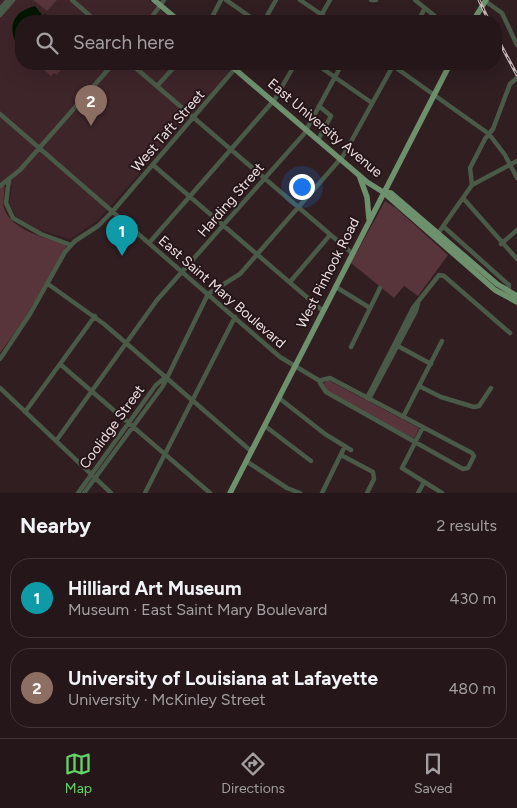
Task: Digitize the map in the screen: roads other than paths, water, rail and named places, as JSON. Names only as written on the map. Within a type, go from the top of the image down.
[{"type":"main road","points":[[154,0],[162,3],[173,15]]},
{"type":"main road","points":[[477,15],[485,1]]},
{"type":"main road","name":"East University Avenue","points":[[235,70],[359,175],[384,192],[391,193],[437,235],[517,302]]},
{"type":"main road","name":"West Pinhook Road","points":[[230,493],[447,70]]},
{"type":"main road","points":[[359,175],[367,197],[369,219]]},
{"type":"main road","name":"East University Avenue","points":[[507,294],[517,296]]},
{"type":"street","points":[[0,9],[8,0]]},
{"type":"street","points":[[0,15],[13,0]]},
{"type":"street","points":[[72,0],[89,15]]},
{"type":"street","points":[[213,15],[221,0]]},
{"type":"street","points":[[226,0],[247,15]]},
{"type":"street","points":[[267,15],[276,0]]},
{"type":"street","points":[[300,0],[322,15],[330,0]]},
{"type":"street","points":[[414,0],[434,15]]},
{"type":"street","points":[[485,1],[502,14],[517,45]]},
{"type":"street","points":[[153,15],[162,3]]},
{"type":"street","points":[[421,15],[425,8]]},
{"type":"street","points":[[0,186],[39,149],[108,70]]},
{"type":"street","points":[[138,70],[353,254]]},
{"type":"street","points":[[157,86],[172,70]]},
{"type":"street","name":"West Taft Street","points":[[71,244],[98,226],[112,212],[235,70]]},
{"type":"street","points":[[149,243],[273,102],[292,70]]},
{"type":"street","points":[[326,70],[372,103]]},
{"type":"street","name":"Harding Street","points":[[56,441],[153,306],[306,130],[338,70]]},
{"type":"street","points":[[208,294],[235,279],[340,159],[390,70]]},
{"type":"street","points":[[401,70],[489,134],[510,164],[517,178]]},
{"type":"street","points":[[472,185],[470,168],[493,129],[510,84],[517,78]]},
{"type":"street","points":[[318,140],[331,116],[319,106]]},
{"type":"street","name":"East Saint Mary Boulevard","points":[[0,114],[235,317],[295,367],[320,381]]},
{"type":"street","points":[[437,235],[472,185],[517,161]]},
{"type":"street","points":[[153,165],[323,311]]},
{"type":"street","points":[[0,360],[71,244],[41,234],[13,218],[6,203],[9,179]]},
{"type":"street","points":[[463,198],[501,244],[517,259]]},
{"type":"street","points":[[444,227],[510,286],[507,294]]},
{"type":"street","points":[[501,244],[517,230]]},
{"type":"street","points":[[290,282],[330,235]]},
{"type":"street","points":[[368,399],[413,308],[438,276],[442,275],[510,334]]},
{"type":"street","points":[[48,284],[95,316],[251,451]]},
{"type":"street","points":[[336,287],[370,308]]},
{"type":"street","points":[[351,347],[380,288]]},
{"type":"street","name":"Coolidge Street","points":[[78,493],[161,389],[208,294]]},
{"type":"street","points":[[25,412],[95,316]]},
{"type":"street","points":[[144,493],[235,317]]},
{"type":"street","points":[[403,418],[442,341]]},
{"type":"street","points":[[396,345],[431,364]]},
{"type":"street","points":[[60,364],[210,493]]},
{"type":"street","points":[[330,378],[368,399],[472,453],[474,456],[471,463],[464,470],[326,392],[320,386],[320,381],[330,378]]},
{"type":"street","points":[[419,386],[441,397],[474,407],[479,406],[491,388]]},
{"type":"street","points":[[0,388],[111,493]]},
{"type":"street","points":[[279,398],[325,434],[351,450]]},
{"type":"street","points":[[265,426],[311,461]]},
{"type":"street","points":[[422,427],[402,468],[442,493]]},
{"type":"street","points":[[322,493],[345,446]]},
{"type":"street","points":[[341,455],[374,472],[374,479],[367,493]]},
{"type":"street","points":[[246,461],[287,488],[300,493]]},
{"type":"street","name":"Coolidge Street","points":[[84,493],[93,476]]},
{"type":"street","points":[[418,493],[424,482]]},
{"type":"railway","points":[[479,0],[486,15]]},
{"type":"railway","points":[[502,47],[517,75]]},
{"type":"place","name":"University of Louisiana at Lafayette","points":[[91,126]]},
{"type":"place","name":"Hilliard Art Museum","points":[[122,256]]}]
